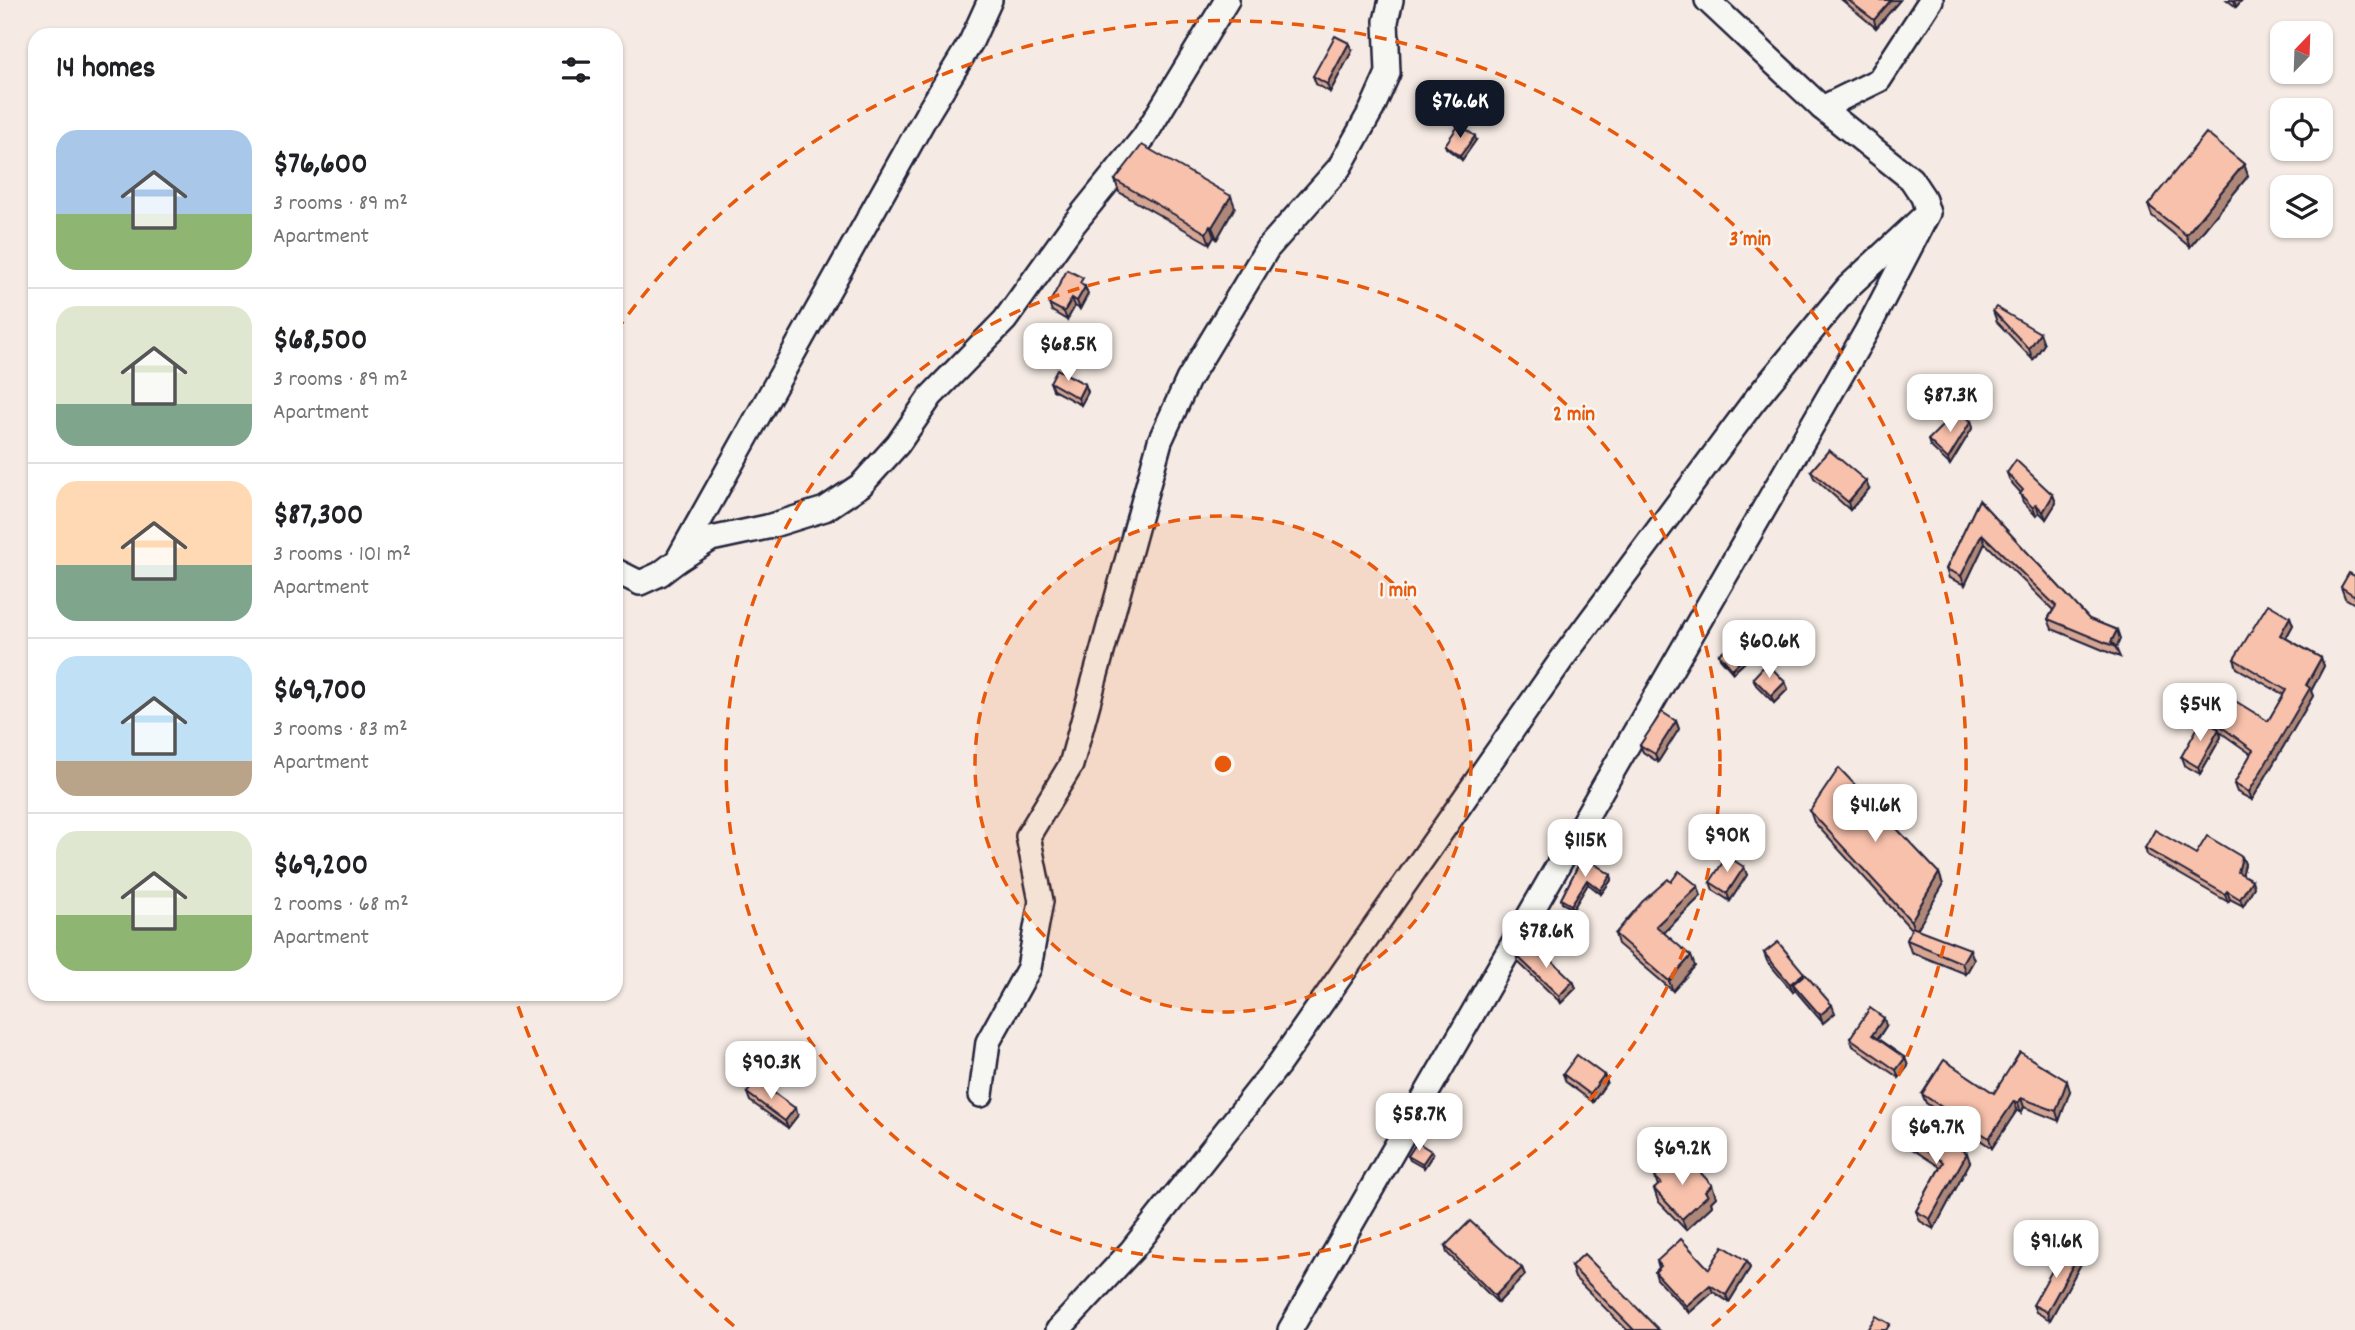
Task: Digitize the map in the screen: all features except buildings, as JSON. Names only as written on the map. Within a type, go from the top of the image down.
[{"type":"street","points":[[677,561],[927,114],[971,42],[990,0]]},
{"type":"street","points":[[623,574],[640,583],[660,574],[711,539],[767,527],[824,509],[861,485],[898,444],[931,396],[1005,320],[1073,225],[1144,137],[1227,0]]},
{"type":"street","points":[[981,1096],[988,1042],[1029,968],[1041,901],[1028,836],[1071,765],[1160,441],[1188,380],[1267,249],[1339,168],[1372,109],[1388,73],[1386,21],[1391,0]]},
{"type":"street","points":[[1290,1330],[1866,332],[1928,214],[1923,197],[1911,179],[1822,108],[1707,0]]},
{"type":"street","points":[[1822,108],[1879,80],[1931,0]]},
{"type":"street","points":[[1058,1330],[1132,1250],[1279,1064],[1562,659],[1754,401],[1848,287],[1928,214]]}]
